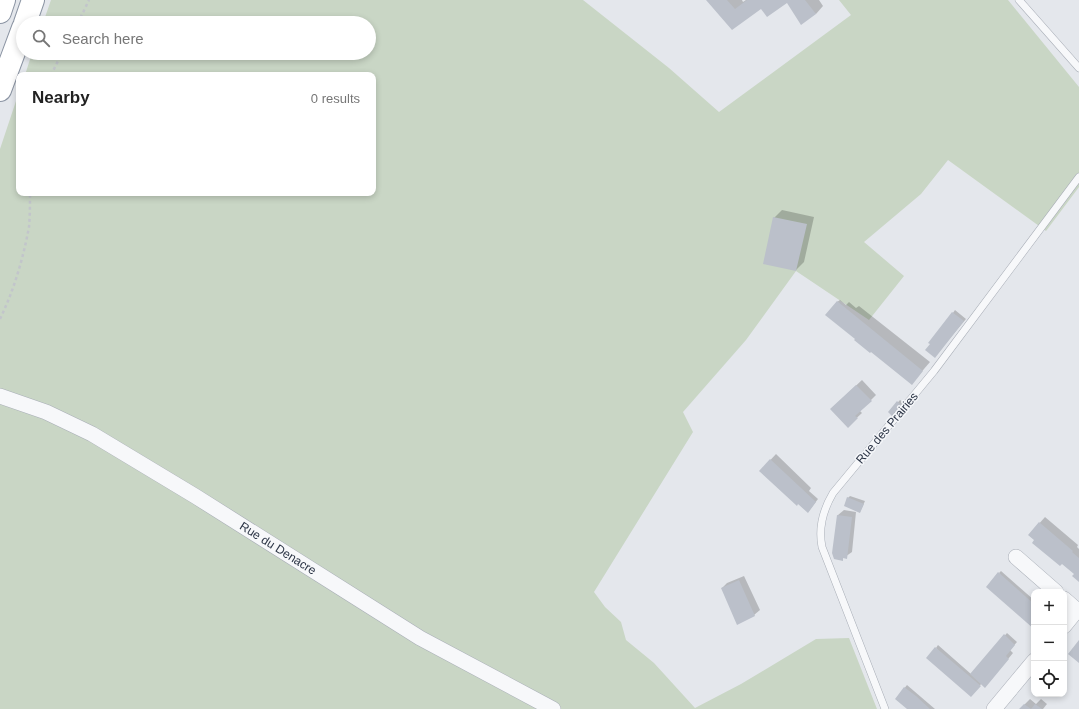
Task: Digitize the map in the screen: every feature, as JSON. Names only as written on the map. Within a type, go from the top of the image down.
[{"type":"highway","points":[[0,12],[4,0]]},
{"type":"highway","points":[[27,16],[33,0]]},
{"type":"highway","points":[[0,90],[16,47]]},
{"type":"street","name":"Rue du Denacre","points":[[0,396],[46,412],[92,434],[202,501],[420,638],[553,709]]},
{"type":"street","points":[[1016,557],[1053,589]]},
{"type":"street","points":[[1065,625],[1078,611],[1067,602]]},
{"type":"street","points":[[994,709],[1031,665]]},
{"type":"lane","points":[[1019,0],[1079,68]]},
{"type":"lane","name":"Rue des Prairies","points":[[885,709],[822,547],[820,537],[824,511],[833,493],[934,371],[1079,177]]},
{"type":"path","points":[[81,16],[89,0]]},
{"type":"path","points":[[52,72],[58,60]]},
{"type":"path","points":[[0,319],[10,297],[22,260],[29,226],[30,196]]},
{"type":"green space","points":[[51,0],[583,0],[669,68],[719,112],[851,15],[839,0],[1008,0],[1079,87],[1079,187],[1046,231],[948,160],[921,194],[864,242],[904,276],[869,320],[796,271],[746,340],[683,412],[693,432],[594,592],[605,607],[621,622],[626,640],[654,663],[695,708],[741,684],[816,639],[849,638],[877,709],[0,709],[0,149],[16,101],[16,196],[376,196],[376,72],[26,72],[30,60],[376,60],[376,16],[45,16]]},
{"type":"building","points":[[706,0],[727,0],[735,9],[747,0],[805,0],[816,14],[801,25],[787,3],[767,17],[761,9],[732,30]]},
{"type":"building","points":[[773,217],[807,224],[796,271],[763,264]]},
{"type":"building","points":[[837,301],[923,371],[912,385],[871,352],[870,353],[825,315]]},
{"type":"building","points":[[952,312],[964,321],[935,358],[925,350],[930,344],[928,343]]},
{"type":"building","points":[[856,385],[872,401],[855,416],[858,418],[848,428],[830,409]]},
{"type":"building","points":[[897,401],[901,405],[892,416],[888,412]]},
{"type":"building","points":[[770,459],[816,502],[808,513],[798,504],[797,506],[759,471]]},
{"type":"building","points":[[847,497],[864,504],[860,513],[844,506]]},
{"type":"building","points":[[837,515],[852,517],[847,559],[843,558],[843,561],[834,559],[832,553]]},
{"type":"building","points":[[1039,522],[1079,558],[1079,582],[1072,576],[1074,574],[1062,564],[1060,566],[1032,543],[1034,540],[1028,535]]},
{"type":"building","points":[[998,572],[1031,601],[1031,626],[986,587]]},
{"type":"building","points":[[739,580],[755,616],[737,625],[721,588]]},
{"type":"building","points":[[1004,634],[1015,645],[1006,656],[1009,659],[985,688],[970,674]]},
{"type":"building","points":[[1079,640],[1079,663],[1068,654]]},
{"type":"building","points":[[935,647],[981,686],[971,697],[926,658]]},
{"type":"building","points":[[904,687],[930,709],[907,709],[895,699]]},
{"type":"building","points":[[1024,704],[1031,709],[1019,709]]},
{"type":"building","points":[[1035,704],[1042,709],[1031,709]]}]
